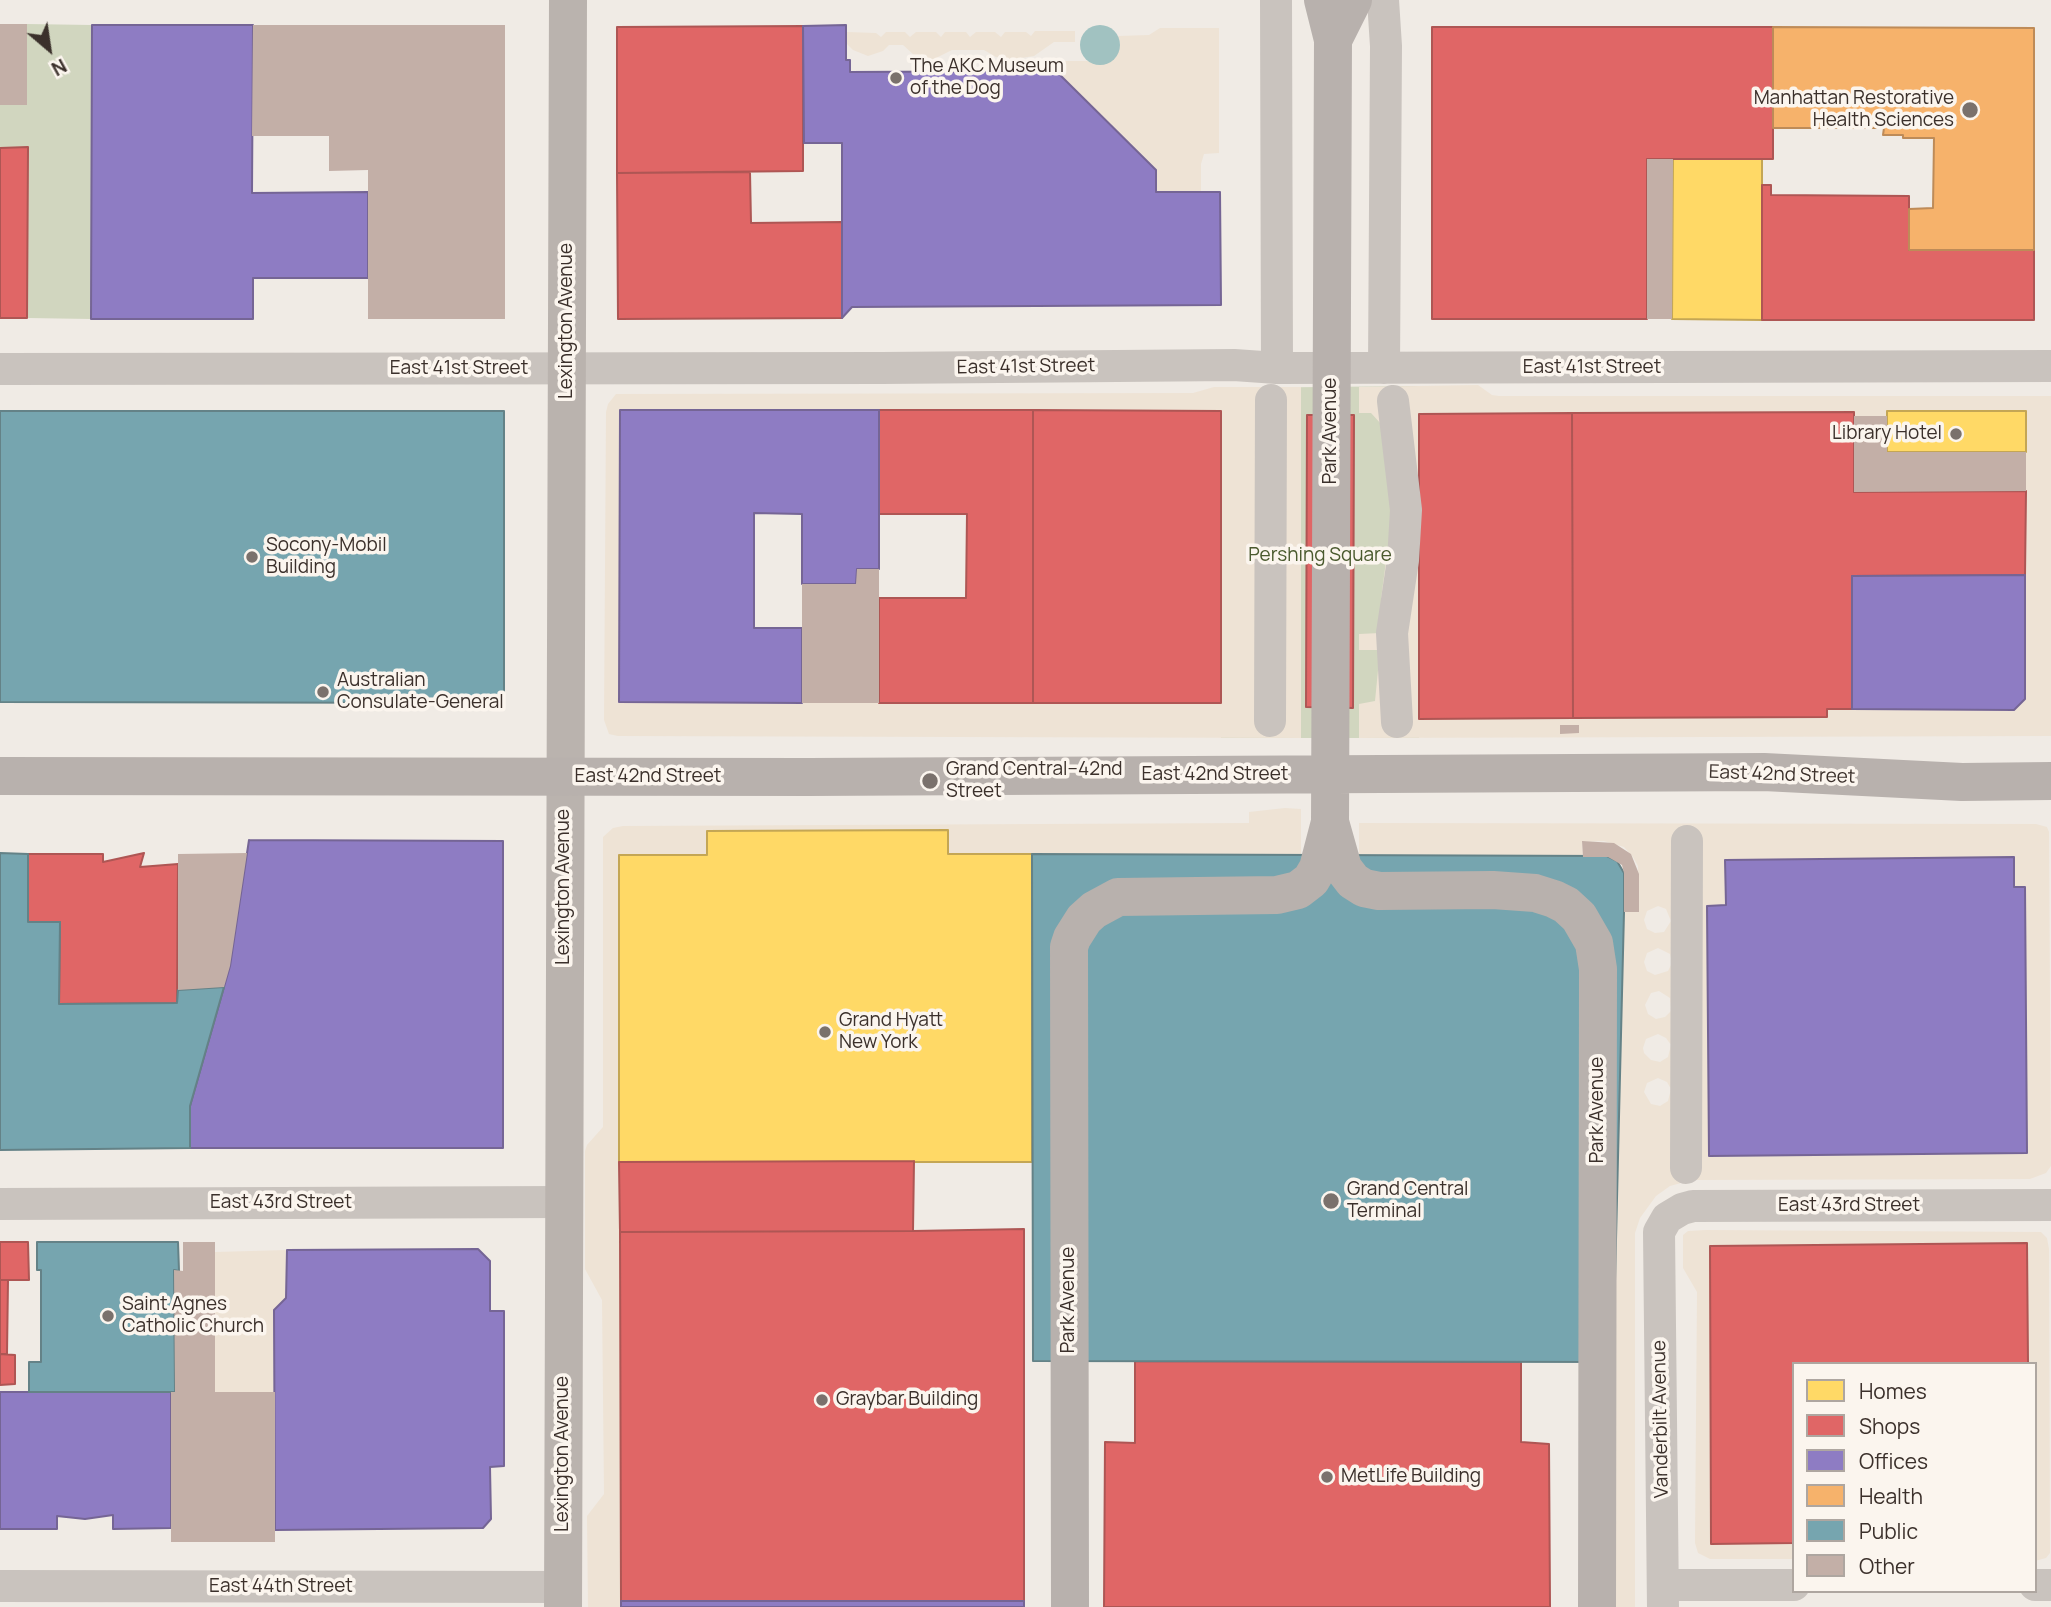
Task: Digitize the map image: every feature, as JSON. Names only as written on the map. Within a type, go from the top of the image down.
[{"type":"main road","name":"Lexington Avenue","points":[[563,1597],[568,0]]},
{"type":"main road","name":"Park Avenue","points":[[1070,1607],[1069,947],[1084,919],[1094,910],[1118,898],[1278,895],[1298,890],[1311,880],[1318,868],[1330,822],[1333,40],[1323,0]]},
{"type":"main road","name":"Park Avenue","points":[[1333,40],[1353,0]]},
{"type":"main road","name":"East 42nd Street","points":[[0,776],[1764,772],[1950,781],[2051,781]]},
{"type":"main road","name":"Park Avenue","points":[[1330,822],[1343,869],[1353,881],[1364,888],[1379,891],[1493,890],[1535,893],[1554,898],[1566,905],[1579,917],[1594,943],[1598,969],[1597,1607]]},
{"type":"street","points":[[1276,0],[1277,368]]},
{"type":"street","points":[[1383,0],[1384,368]]},
{"type":"street","name":"East 41st Street","points":[[0,369],[1221,365],[1277,368],[2051,366]]},
{"type":"street","points":[[1270,721],[1271,400]]},
{"type":"street","points":[[1393,401],[1406,510],[1403,560],[1392,633],[1397,722]]},
{"type":"street","points":[[1686,1168],[1687,841]]},
{"type":"street","name":"East 43rd Street","points":[[0,1204],[563,1202]]},
{"type":"street","name":"East 43rd Street","points":[[1659,1232],[1667,1217],[1693,1206],[2051,1205]]},
{"type":"street","name":"Vanderbilt Avenue","points":[[1659,1232],[1663,1596]]},
{"type":"street","points":[[1663,1596],[1792,1585]]},
{"type":"street","name":"East 44th Street","points":[[0,1586],[563,1597]]},
{"type":"green space","points":[[27,24],[92,25],[91,319],[27,318],[28,148],[0,148],[0,105],[27,104]]},
{"type":"green space","name":"Pershing Square","points":[[1419,386],[1419,738],[1221,738],[1221,388]]},
{"type":"shaded area","points":[[1160,28],[1219,28],[1219,153],[1204,154],[1201,164],[1201,191],[1157,191],[1156,170],[1056,70],[1056,61],[1088,61],[1095,64],[1116,57],[1120,43],[1118,36],[1149,35]]},
{"type":"shaded area","points":[[1035,31],[1075,31],[1075,42],[1054,42],[1034,56],[1009,60],[984,50],[952,50],[934,59],[924,59],[914,55],[903,45],[889,45],[883,51],[868,56],[853,50],[847,44],[847,32],[876,33],[881,37],[886,32],[905,32],[910,37],[916,32],[936,32],[941,37],[945,32],[966,32],[970,37],[976,32],[995,32],[1001,37],[1005,32],[1026,32],[1031,36]]},
{"type":"shaded area","points":[[1478,385],[1492,395],[1499,396],[2051,396],[2051,736],[1359,738],[1359,704],[1375,701],[1380,650],[1359,650],[1359,634],[1380,633],[1381,599],[1392,516],[1381,424],[1371,413],[1359,413],[1359,387]],"holes":[[[1887,411],[2026,411],[2025,699],[2013,710],[1827,709],[1826,717],[1419,719],[1419,565],[1572,413],[1854,412],[1854,416],[1887,416]]]},
{"type":"shaded area","points":[[1214,387],[1301,387],[1301,738],[609,734],[604,720],[606,412],[608,404],[616,394],[1193,393]],"holes":[[[620,410],[1221,411],[1220,703],[620,702]]]},
{"type":"shaded area","points":[[1301,809],[1301,855],[948,854],[948,830],[708,831],[707,855],[619,855],[621,1607],[588,1607],[587,1516],[604,1494],[602,1300],[585,1269],[585,1151],[603,1127],[603,837],[613,828],[623,826],[1249,823],[1249,812]]},
{"type":"shaded area","points":[[1359,823],[2036,824],[2047,827],[2049,832],[2051,1166],[2046,1173],[2030,1179],[1692,1180],[1670,1186],[1656,1196],[1640,1218],[1635,1233],[1635,1607],[1615,1607],[1613,1362],[1624,912],[1639,912],[1638,866],[1624,847],[1604,841],[1582,842],[1583,857],[1359,856]],"holes":[[[2014,857],[2014,887],[2025,888],[2027,1153],[1709,1156],[1707,906],[1726,905],[1726,860]],[[1658,906],[1666,909],[1671,921],[1664,932],[1655,933],[1647,929],[1644,920],[1647,911]],[[1658,948],[1670,954],[1672,963],[1668,971],[1655,975],[1647,971],[1644,962],[1647,953]],[[1659,991],[1670,998],[1671,1011],[1665,1017],[1656,1019],[1648,1014],[1645,1005],[1651,993]],[[1658,1034],[1666,1038],[1671,1045],[1668,1057],[1660,1062],[1651,1060],[1643,1048],[1646,1039]],[[1658,1078],[1667,1082],[1671,1089],[1668,1101],[1660,1106],[1651,1104],[1644,1092],[1647,1083]]]},
{"type":"shaded area","points":[[1688,1231],[2041,1232],[2047,1238],[2049,1249],[2050,1553],[2046,1558],[2037,1560],[2037,1362],[2028,1362],[2027,1243],[1710,1246],[1711,1543],[1792,1543],[1792,1559],[1710,1559],[1698,1553],[1695,1543],[1697,1292],[1683,1268],[1683,1235]]},
{"type":"shaded area","points":[[287,1250],[286,1298],[275,1392],[215,1392],[215,1252]]},
{"type":"water","points":[[1100,25],[1114,31],[1120,45],[1114,59],[1100,65],[1086,59],[1080,45],[1086,31]]},
{"type":"building: Homes","points":[[1673,159],[1762,159],[1762,320],[1672,319]]},
{"type":"building: Homes","name":"Library Hotel","points":[[1887,411],[2026,411],[2026,452],[1887,452]]},
{"type":"building: Homes","name":"Grand Hyatt New York","points":[[948,830],[948,854],[1032,854],[1032,1162],[619,1162],[619,855],[707,855],[707,831]]},
{"type":"building: Shops","points":[[803,26],[803,171],[617,173],[617,27]]},
{"type":"building: Shops","points":[[1432,27],[1773,27],[1773,159],[1647,159],[1647,319],[1432,319]]},
{"type":"building: Shops","points":[[28,147],[27,318],[0,318],[0,148]]},
{"type":"building: Shops","points":[[750,172],[751,223],[842,222],[842,318],[618,319],[617,173]]},
{"type":"building: Shops","points":[[1762,185],[1771,185],[1771,195],[1909,196],[1909,250],[2034,250],[2034,320],[1762,320]]},
{"type":"building: Shops","points":[[879,410],[1033,410],[1033,703],[879,703],[879,598],[966,598],[967,514],[879,514]]},
{"type":"building: Shops","points":[[1033,410],[1221,411],[1221,703],[1033,703]]},
{"type":"building: Shops","points":[[1854,412],[1854,492],[2026,491],[2025,575],[1852,576],[1852,709],[1827,709],[1827,717],[1573,718],[1572,413]]},
{"type":"building: Shops","points":[[1572,413],[1573,718],[1419,719],[1419,414]]},
{"type":"building: Shops","points":[[1307,415],[1354,415],[1353,708],[1306,707]]},
{"type":"building: Shops","points":[[144,853],[140,867],[178,864],[177,1003],[59,1004],[60,922],[28,922],[28,854],[103,854],[103,862]]},
{"type":"building: Shops","points":[[914,1161],[913,1231],[620,1232],[619,1162]]},
{"type":"building: Shops","name":"Graybar Building","points":[[1024,1229],[1024,1601],[621,1601],[620,1232]]},
{"type":"building: Shops","points":[[0,1242],[28,1242],[29,1280],[0,1280]]},
{"type":"building: Shops","points":[[2027,1243],[2028,1362],[1792,1362],[1792,1543],[1711,1544],[1710,1246]]},
{"type":"building: Shops","points":[[0,1280],[8,1280],[7,1354],[0,1354]]},
{"type":"building: Shops","points":[[0,1354],[15,1355],[15,1384],[0,1385]]},
{"type":"building: Shops","name":"MetLife Building","points":[[1135,1361],[1521,1362],[1521,1442],[1549,1444],[1550,1607],[1104,1607],[1105,1442],[1135,1443]]},
{"type":"building: Offices","points":[[92,25],[253,25],[252,193],[368,192],[368,278],[253,278],[253,319],[91,319]]},
{"type":"building: Offices","points":[[846,25],[846,60],[850,60],[850,72],[1056,71],[1156,170],[1156,192],[1220,192],[1221,305],[852,307],[842,318],[842,143],[804,143],[803,26]]},
{"type":"building: Offices","points":[[620,410],[879,410],[879,569],[857,569],[856,584],[802,584],[802,514],[754,513],[754,628],[802,628],[802,703],[619,702]]},
{"type":"building: Offices","points":[[2025,575],[2025,699],[2014,710],[1852,709],[1852,576]]},
{"type":"building: Offices","points":[[249,840],[503,841],[503,1148],[190,1148],[190,1106],[230,966]]},
{"type":"building: Offices","points":[[2014,857],[2014,887],[2025,887],[2027,1153],[1709,1156],[1707,906],[1726,905],[1725,860]]},
{"type":"building: Offices","points":[[478,1249],[490,1261],[490,1311],[504,1311],[504,1466],[490,1467],[491,1519],[483,1528],[275,1530],[274,1310],[286,1298],[287,1250]]},
{"type":"building: Offices","points":[[0,1392],[171,1392],[171,1528],[113,1529],[113,1515],[85,1519],[57,1516],[57,1529],[0,1529]]},
{"type":"building: Offices","points":[[621,1601],[1024,1601],[1024,1607],[621,1607]]},
{"type":"building: Health","points":[[1773,27],[2034,28],[2034,250],[1909,250],[1909,209],[1933,208],[1934,138],[1883,135],[1884,128],[1773,128]]},
{"type":"building: Public","name":"Socony-Mobil Building","points":[[0,411],[504,411],[504,703],[0,702]]},
{"type":"building: Public","points":[[0,853],[28,854],[28,922],[60,922],[59,1004],[177,1003],[178,990],[224,987],[190,1106],[190,1148],[0,1150]]},
{"type":"building: Public","name":"Grand Central Terminal","points":[[1032,854],[1607,856],[1617,861],[1624,873],[1624,912],[1613,1362],[1033,1361]]},
{"type":"building: Public","name":"Saint Agnes Catholic Church","points":[[37,1242],[178,1242],[179,1271],[174,1270],[175,1392],[29,1392],[29,1362],[41,1362],[41,1270],[37,1270]]},
{"type":"building: Other","points":[[0,24],[27,24],[27,105],[0,105]]},
{"type":"building: Other","points":[[253,25],[505,25],[505,319],[368,319],[368,170],[329,171],[329,136],[252,136]]},
{"type":"building: Other","points":[[1647,159],[1673,159],[1672,319],[1647,319]]},
{"type":"building: Other","points":[[1854,416],[1887,416],[1887,452],[2026,452],[2026,491],[1854,492]]},
{"type":"building: Other","points":[[857,569],[879,569],[879,703],[802,703],[802,584],[856,584]]},
{"type":"building: Other","points":[[1560,725],[1579,725],[1579,733],[1560,734]]},
{"type":"building: Other","points":[[1582,841],[1614,843],[1631,854],[1639,874],[1639,912],[1624,912],[1622,865],[1608,857],[1583,857]]},
{"type":"building: Other","points":[[247,853],[230,966],[224,987],[178,990],[178,854]]},
{"type":"building: Other","points":[[183,1242],[215,1242],[215,1392],[275,1392],[275,1542],[171,1542],[171,1392],[175,1392],[174,1270],[183,1271]]},
{"type":"place","name":"The AKC Museum of the Dog","points":[[896,78]]},
{"type":"place","name":"Manhattan Restorative Health Sciences","points":[[1970,110]]},
{"type":"place","name":"Library Hotel","points":[[1956,434]]},
{"type":"place","name":"Socony-Mobil Building","points":[[252,557]]},
{"type":"place","name":"Australian Consulate-General","points":[[323,692]]},
{"type":"place","name":"Grand Central–42nd Street","points":[[930,781]]},
{"type":"place","name":"Grand Hyatt New York","points":[[825,1032]]},
{"type":"place","name":"Grand Central Terminal","points":[[1331,1201]]},
{"type":"place","name":"Saint Agnes Catholic Church","points":[[108,1316]]},
{"type":"place","name":"Graybar Building","points":[[822,1400]]},
{"type":"place","name":"MetLife Building","points":[[1327,1477]]}]
